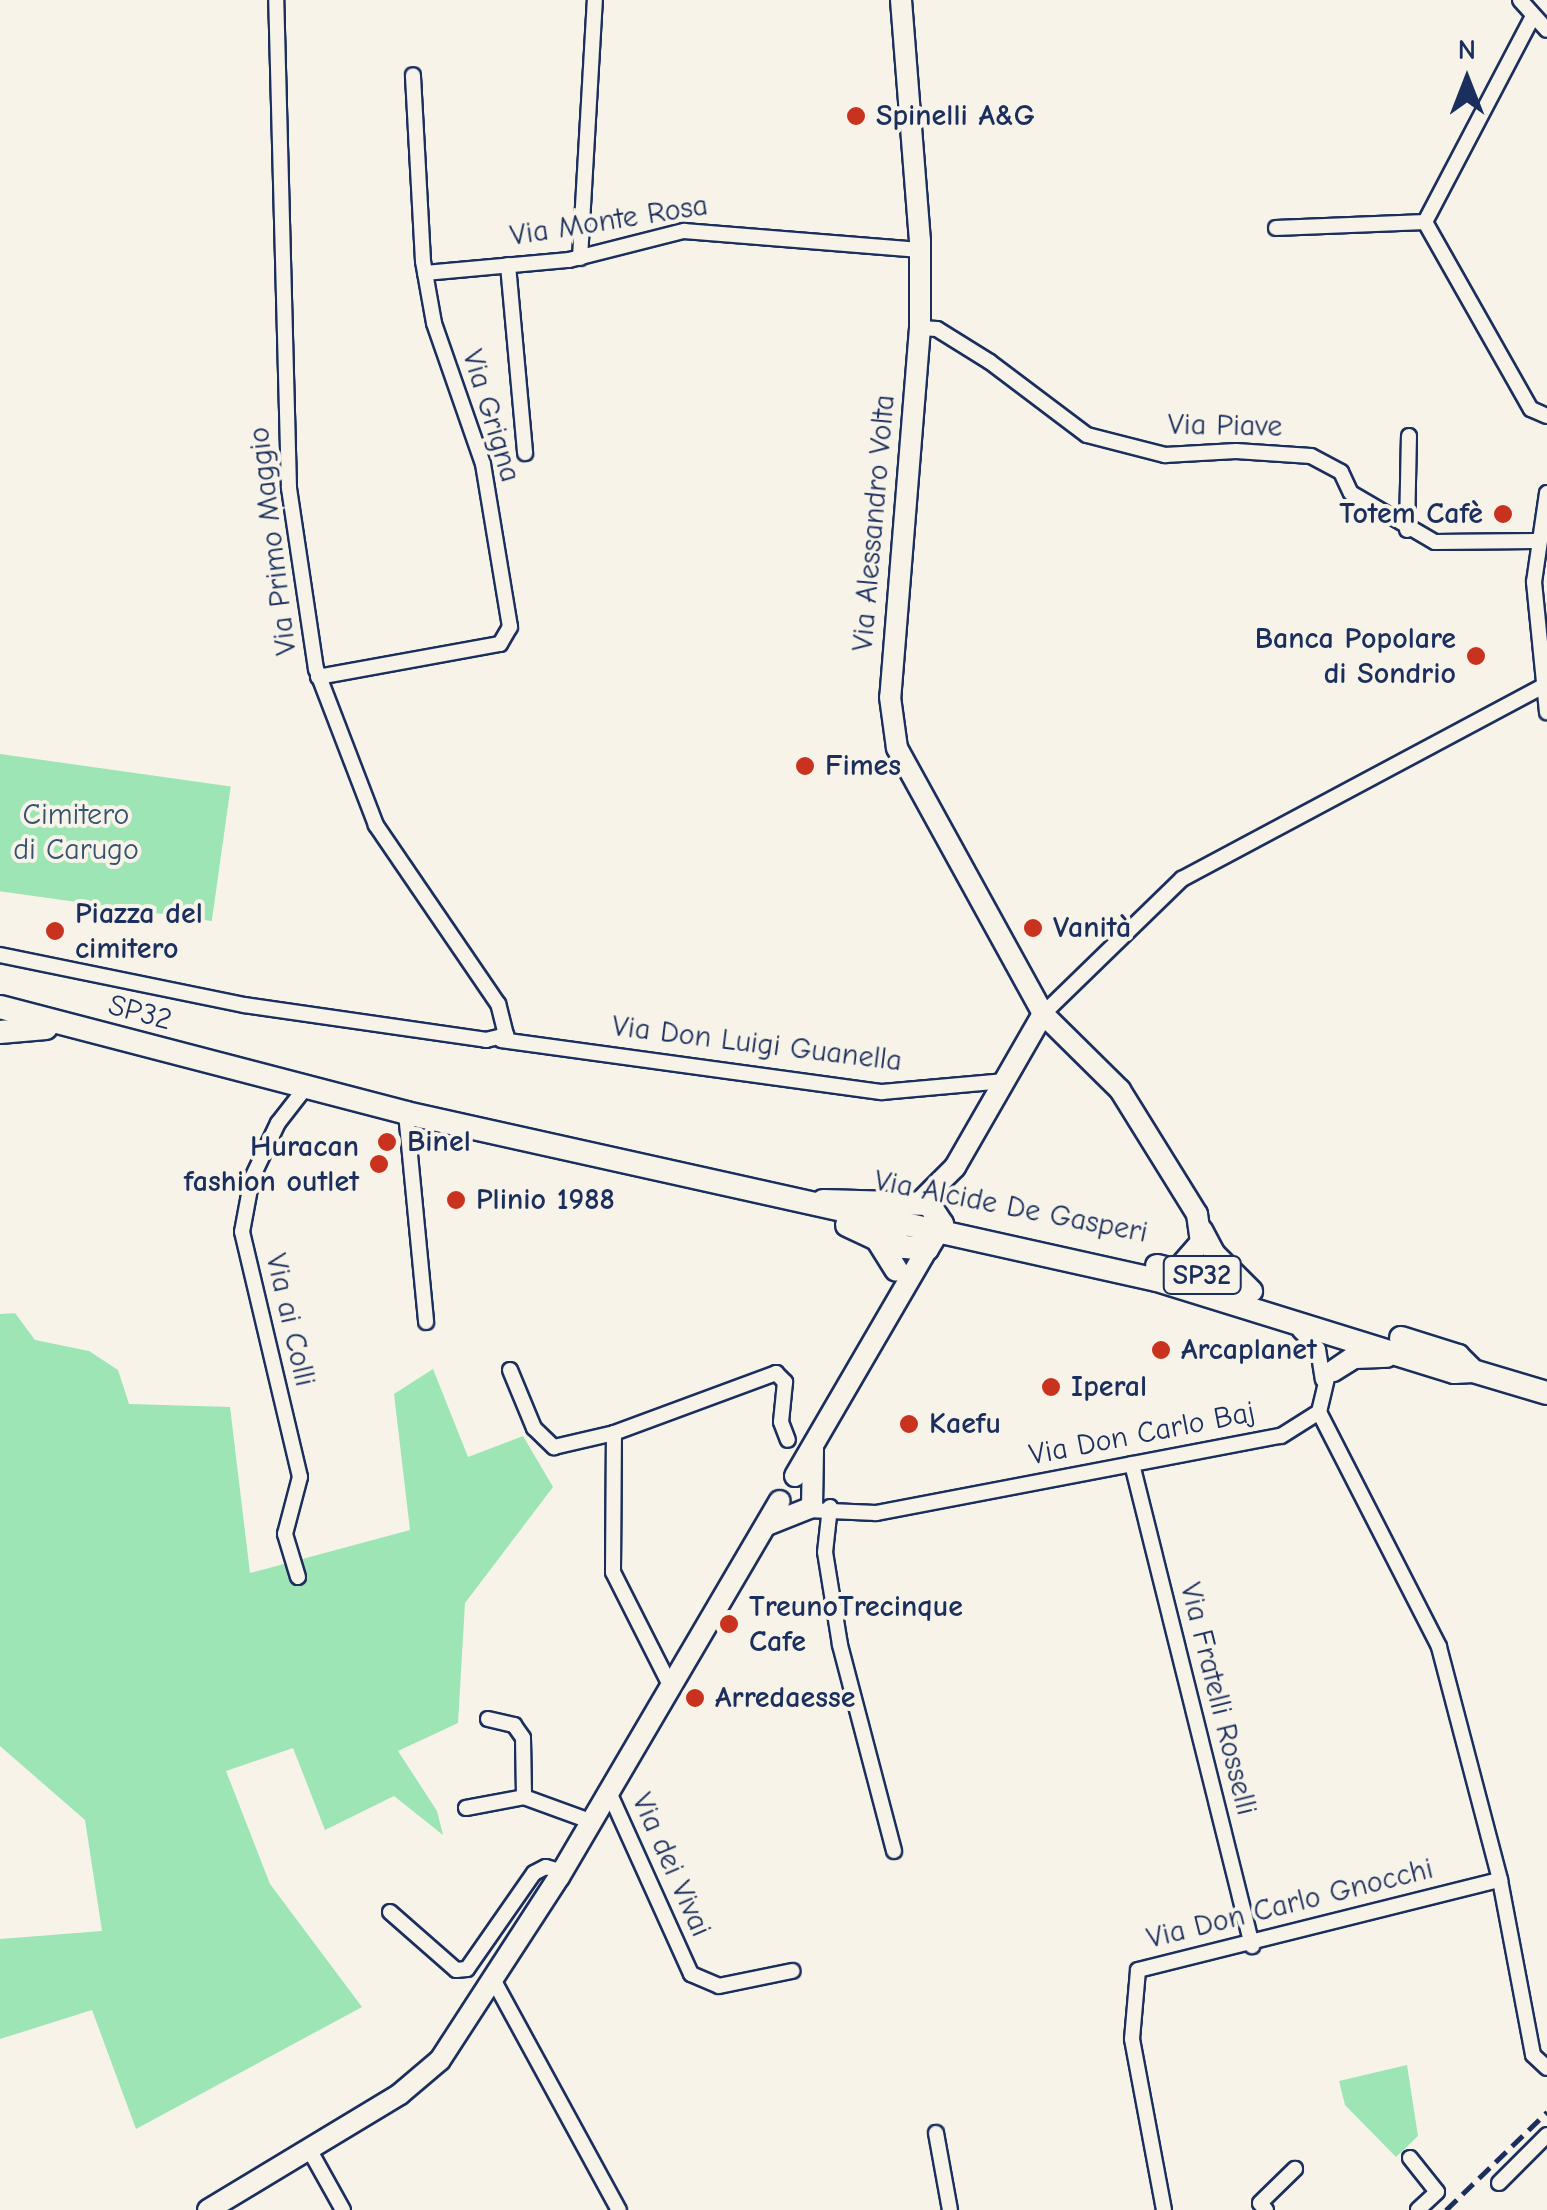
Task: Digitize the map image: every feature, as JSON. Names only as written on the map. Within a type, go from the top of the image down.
[{"type":"main road","points":[[0,992],[55,1008],[82,1028]]},
{"type":"main road","name":"SP32","points":[[0,1007],[187,1056]]},
{"type":"main road","points":[[0,1032],[31,1026],[82,1028]]},
{"type":"main road","name":"Via Alcide De Gasperi","points":[[187,1056],[406,1113],[701,1180],[819,1205],[901,1217],[936,1236],[1252,1291],[1459,1365],[1540,1388]]},
{"type":"main road","points":[[819,1205],[877,1238],[896,1270]]},
{"type":"main road","points":[[901,1217],[936,1210],[936,1236]]},
{"type":"main road","name":"Via Alcide De Gasperi","points":[[936,1236],[1161,1273],[1372,1351],[1440,1358],[1459,1365]]},
{"type":"street","points":[[580,258],[595,0]]},
{"type":"street","name":"Via Alessandro Volta","points":[[901,0],[920,250],[920,328],[892,725],[906,772],[1043,1014],[1120,1090],[1214,1253],[1252,1291]]},
{"type":"street","points":[[1520,0],[1532,18],[1547,30]]},
{"type":"street","name":"Via Primo Maggio","points":[[276,7],[289,488],[318,677],[376,825],[502,1013],[508,1028],[501,1040]]},
{"type":"street","points":[[1425,222],[1532,18]]},
{"type":"street","name":"Via Grigna","points":[[318,677],[500,644],[509,634],[483,464],[437,334],[425,274],[413,75]]},
{"type":"street","points":[[1276,228],[1425,222]]},
{"type":"street","points":[[1425,222],[1531,410],[1547,416]]},
{"type":"street","name":"Via Monte Rosa","points":[[425,274],[580,258],[684,230],[920,250]]},
{"type":"street","points":[[508,265],[525,453]]},
{"type":"street","name":"Via Piave","points":[[920,328],[937,329],[990,362],[1087,434],[1165,456],[1236,450],[1310,456],[1341,472],[1351,493],[1407,530],[1434,542],[1535,541]]},
{"type":"street","points":[[1407,530],[1408,436]]},
{"type":"street","points":[[1547,492],[1535,541],[1542,686],[1547,712]]},
{"type":"street","points":[[896,1294],[901,1217],[954,1167],[1043,1014],[1182,879],[1542,686]]},
{"type":"street","points":[[0,955],[244,1005],[501,1040]]},
{"type":"street","name":"Via Don Luigi Guanella","points":[[501,1040],[882,1092],[1006,1082]]},
{"type":"street","name":"Via ai Colli","points":[[298,1577],[285,1534],[300,1477],[242,1232],[252,1178],[278,1123],[306,1087]]},
{"type":"street","points":[[406,1113],[426,1322]]},
{"type":"street","points":[[1167,1275],[1192,1260],[1202,1230]]},
{"type":"street","points":[[894,1852],[865,1748],[824,1552],[807,1501],[813,1446],[896,1294],[936,1236]]},
{"type":"street","name":"Via Alcide De Gasperi","points":[[1167,1275],[1170,1291],[1313,1339],[1323,1386]]},
{"type":"street","points":[[1372,1351],[1336,1361],[1323,1386],[1319,1412],[1439,1647],[1500,1880],[1534,2055],[1547,2068]]},
{"type":"street","points":[[510,1370],[534,1428],[554,1447],[614,1433],[776,1373],[786,1382],[781,1422],[788,1440]]},
{"type":"street","name":"Via Don Carlo Baj","points":[[807,1501],[851,1513],[1282,1436],[1319,1412]]},
{"type":"street","points":[[614,1433],[613,1572],[669,1683]]},
{"type":"street","name":"Via Fratelli Rosselli","points":[[1132,1464],[1252,1946]]},
{"type":"street","points":[[208,2210],[400,2094],[440,2060],[562,1872],[757,1532],[807,1501]]},
{"type":"street","points":[[807,1501],[824,1552]]},
{"type":"street","points":[[488,1719],[514,1725],[524,1738],[524,1798]]},
{"type":"street","name":"Via dei Vivai","points":[[608,1790],[692,1974],[719,1986],[792,1971]]},
{"type":"street","points":[[466,1808],[524,1798],[590,1821]]},
{"type":"street","points":[[390,1912],[456,1970],[467,1969],[534,1873],[546,1867],[562,1872]]},
{"type":"street","name":"Via Don Carlo Gnocchi","points":[[1164,2210],[1132,2038],[1138,1970],[1252,1946],[1500,1880]]},
{"type":"street","points":[[494,1981],[619,2210]]},
{"type":"street","points":[[936,2133],[950,2210]]},
{"type":"street","points":[[1498,2184],[1547,2135]]},
{"type":"street","points":[[309,2149],[343,2210]]},
{"type":"street","points":[[1410,2158],[1437,2192],[1418,2210]]},
{"type":"street","points":[[1266,2210],[1260,2203],[1295,2169]]},
{"type":"green space","name":"Cimitero di Carugo","points":[[0,754],[231,786],[212,921],[0,891]]},
{"type":"green space","points":[[15,1313],[35,1340],[89,1351],[118,1370],[129,1404],[230,1407],[250,1573],[410,1530],[394,1394],[433,1369],[468,1457],[523,1436],[553,1487],[465,1603],[458,1723],[398,1751],[437,1811],[443,1835],[394,1796],[325,1830],[293,1748],[226,1771],[270,1884],[362,2007],[136,2129],[92,2010],[0,2039],[0,1939],[102,1931],[85,1820],[0,1746],[0,1314]]},
{"type":"green space","points":[[1407,2065],[1418,2136],[1396,2157],[1345,2105],[1339,2081]]},
{"type":"railway","points":[[1446,2210],[1547,2112]]},
{"type":"place","name":"Spinelli A&G","points":[[856,116]]},
{"type":"place","name":"Totem Cafè","points":[[1503,514]]},
{"type":"place","name":"Banca Popolare di Sondrio","points":[[1476,656]]},
{"type":"place","name":"Fimes","points":[[805,766]]},
{"type":"place","name":"Vanità","points":[[1033,928]]},
{"type":"place","name":"Piazza del cimitero","points":[[55,931]]},
{"type":"place","name":"Binel","points":[[387,1142]]},
{"type":"place","name":"Huracan fashion outlet","points":[[379,1164]]},
{"type":"place","name":"Plinio 1988","points":[[456,1200]]},
{"type":"place","name":"Arcaplanet","points":[[1161,1350]]},
{"type":"place","name":"Iperal","points":[[1051,1387]]},
{"type":"place","name":"Kaefu","points":[[909,1424]]},
{"type":"place","name":"TreunoTrecinque Cafe","points":[[729,1624]]},
{"type":"place","name":"Arredaesse","points":[[695,1698]]}]
